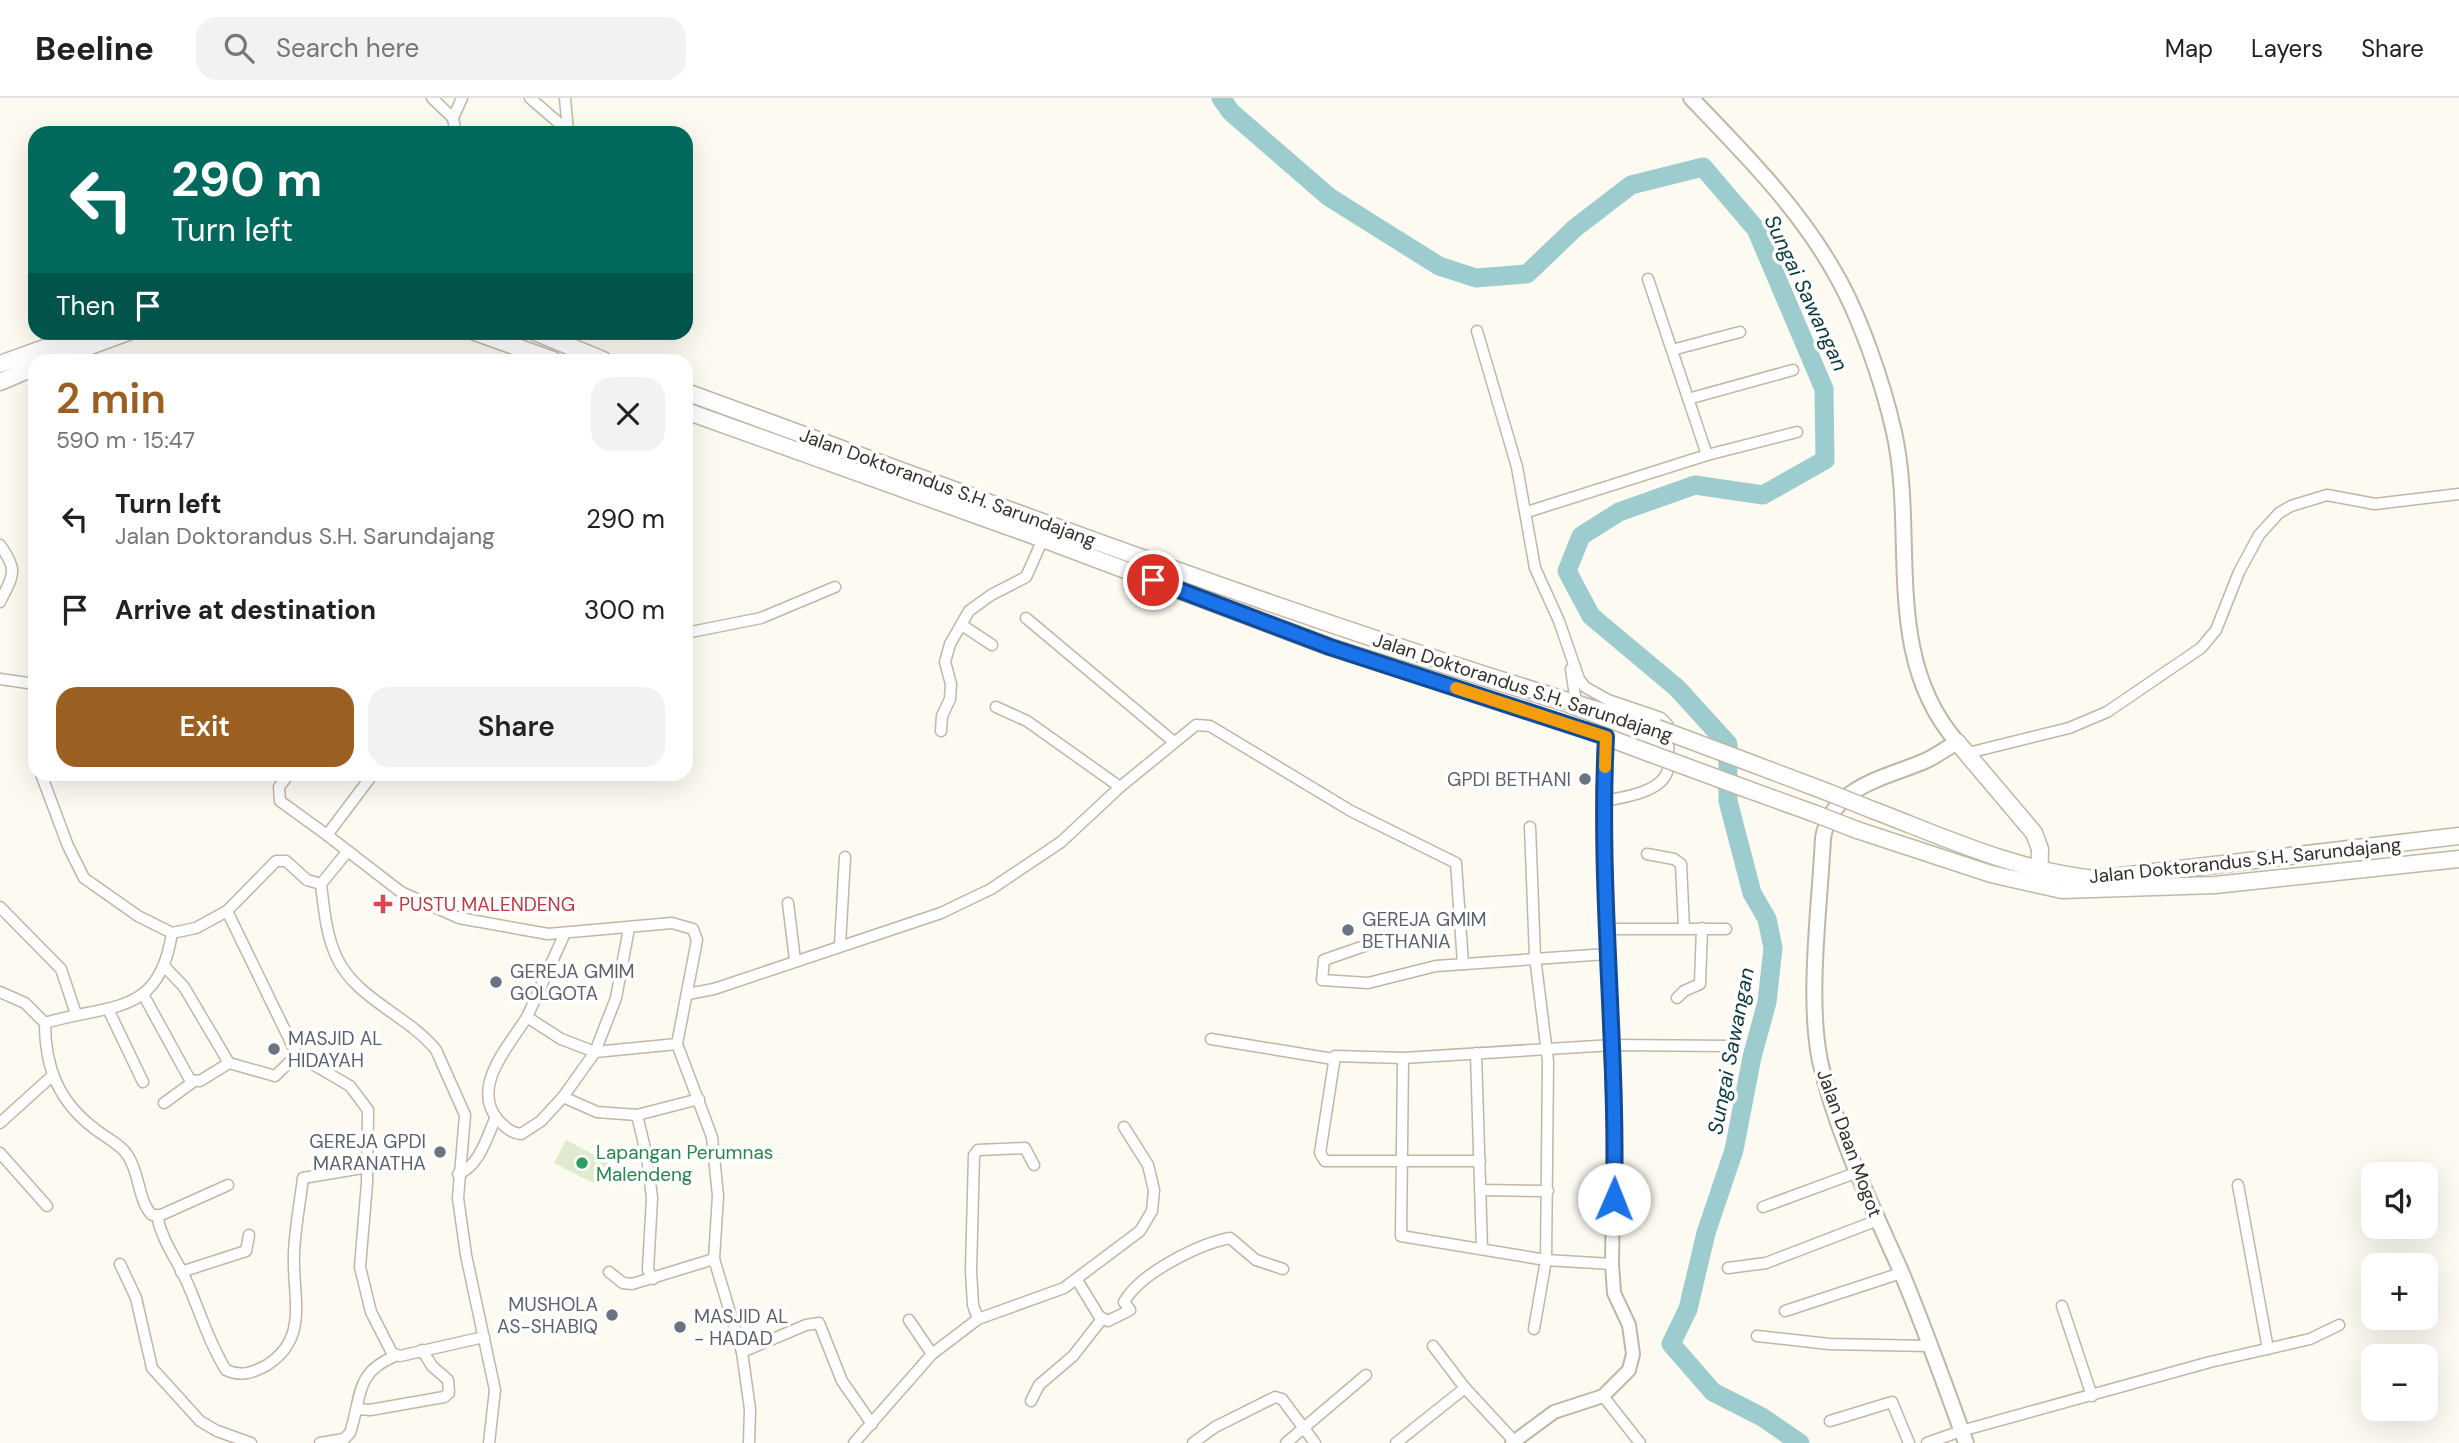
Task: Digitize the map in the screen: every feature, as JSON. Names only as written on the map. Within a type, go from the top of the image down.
[{"type":"main road","points":[[1691,98],[1785,201],[1835,272],[1854,310],[1894,431],[1900,471],[1906,607],[1921,686],[1935,714],[1940,735],[1936,749],[1926,760]]},
{"type":"main road","points":[[0,364],[67,340]]},
{"type":"main road","points":[[68,354],[106,340]]},
{"type":"main road","points":[[497,340],[536,354]]},
{"type":"main road","points":[[554,340],[588,354]]},
{"type":"main road","points":[[0,382],[28,370]]},
{"type":"main road","name":"Jalan Doktorandus S.H. Sarundajang","points":[[693,395],[1106,554],[1330,647],[1606,737],[1857,830],[1979,871],[2040,878],[2113,878],[2459,836]]},
{"type":"main road","name":"Jalan Doktorandus S.H. Sarundajang","points":[[693,414],[1043,539],[1106,554],[1657,728],[2004,860],[2062,890],[2141,890],[2459,859]]},
{"type":"main road","points":[[1935,714],[2034,833],[2040,878]]},
{"type":"main road","name":"Jalan Daan Mogot","points":[[1963,747],[1856,788],[1845,796],[1830,814],[1823,838],[1817,941],[1820,1058],[1858,1172],[1901,1273],[1964,1437]]},
{"type":"street","points":[[432,98],[453,118]]},
{"type":"street","points":[[454,126],[453,118],[462,98]]},
{"type":"street","points":[[530,98],[562,126]]},
{"type":"street","points":[[565,98],[568,126]]},
{"type":"street","points":[[1648,279],[1707,455]]},
{"type":"street","points":[[1477,331],[1527,512],[1529,547],[1535,568],[1585,687],[1608,700],[1661,718],[1667,724],[1668,767],[1661,780],[1651,788],[1603,801]]},
{"type":"street","points":[[1672,350],[1740,332]]},
{"type":"street","points":[[1688,399],[1793,370]]},
{"type":"street","points":[[1527,512],[1707,455],[1797,432]]},
{"type":"street","points":[[1963,747],[2069,728],[2123,704],[2201,648],[2216,630],[2239,572],[2259,534],[2279,513],[2291,506],[2327,495],[2375,504],[2459,494]]},
{"type":"street","points":[[941,731],[942,716],[949,702],[951,684],[946,671],[946,654],[969,611],[1026,578],[1043,539]]},
{"type":"street","points":[[0,545],[13,567],[13,577],[0,602]]},
{"type":"street","points":[[693,633],[761,618],[835,587]]},
{"type":"street","points":[[1026,618],[1174,742]]},
{"type":"street","points":[[962,625],[992,645]]},
{"type":"street","points":[[1566,642],[1576,704]]},
{"type":"street","points":[[0,680],[28,683]]},
{"type":"street","points":[[996,708],[1027,721],[1120,787]]},
{"type":"street","points":[[688,994],[714,989],[941,913],[991,889],[1051,850],[1120,787],[1196,725],[1210,726],[1351,811],[1456,863],[1463,964]]},
{"type":"street","points":[[1433,1346],[1465,1388],[1513,1442],[1554,1412],[1603,1396],[1629,1370],[1633,1354],[1629,1325],[1614,1293],[1612,1265],[1613,1045],[1607,954],[1603,801],[1606,737]]},
{"type":"street","points":[[44,781],[68,846],[84,878],[138,916],[172,933],[208,923],[227,911],[268,866],[282,860],[307,880],[321,884]]},
{"type":"street","points":[[284,781],[279,787],[278,798],[401,892],[433,909],[503,927],[565,933],[672,923],[693,929],[697,940],[677,1044],[712,1138],[717,1173],[714,1259],[742,1352],[750,1409],[749,1443]]},
{"type":"street","points":[[327,835],[368,781]]},
{"type":"street","points":[[1530,827],[1535,957],[1548,1061],[1546,1260],[1534,1329]]},
{"type":"street","points":[[347,852],[321,884],[327,930],[339,963],[355,982],[418,1029],[429,1041],[459,1098],[466,1125],[458,1174],[458,1198],[466,1255],[495,1400],[489,1443]]},
{"type":"street","points":[[1647,853],[1674,859],[1681,864],[1684,928]]},
{"type":"street","points":[[840,945],[845,857]]},
{"type":"street","points":[[788,903],[795,960]]},
{"type":"street","points":[[0,907],[61,969],[76,1014]]},
{"type":"street","points":[[227,911],[297,1055],[342,1081],[363,1100],[368,1110],[368,1167],[360,1267],[371,1312],[395,1356]]},
{"type":"street","points":[[565,933],[527,1017],[494,1071],[486,1092],[496,1117],[509,1131],[525,1133],[563,1097],[595,1052],[616,998],[629,928]]},
{"type":"street","points":[[1677,998],[1684,991],[1700,984],[1702,928]]},
{"type":"street","points":[[1607,929],[1726,929]]},
{"type":"street","points":[[45,1023],[108,1009],[144,996],[165,967],[172,933]]},
{"type":"street","points":[[1377,937],[1370,944],[1325,959],[1322,980],[1368,983],[1428,968],[1535,957],[1607,954]]},
{"type":"street","points":[[165,967],[184,987],[229,1063],[275,1076],[297,1055]]},
{"type":"street","points":[[0,992],[25,1003],[45,1023],[47,1056],[52,1076],[71,1109],[126,1152],[136,1171],[147,1209],[157,1216],[162,1238],[181,1272],[204,1330],[226,1370],[245,1374],[261,1369],[287,1349],[295,1327],[294,1255],[303,1178],[368,1167]]},
{"type":"street","points":[[144,996],[181,1066],[193,1082]]},
{"type":"street","points":[[108,1009],[143,1082]]},
{"type":"street","points":[[527,1017],[561,1039],[595,1052],[677,1044]]},
{"type":"street","points":[[1210,1039],[1333,1059]]},
{"type":"street","points":[[1480,1161],[1329,1162],[1322,1158],[1320,1153],[1324,1115],[1333,1059],[1336,1055],[1403,1058],[1613,1045],[1730,1046]]},
{"type":"street","points":[[1476,1053],[1482,1249]]},
{"type":"street","points":[[1403,1058],[1401,1236],[1546,1260],[1612,1265]]},
{"type":"street","points":[[164,1103],[193,1082],[200,1081],[229,1063]]},
{"type":"street","points":[[0,1123],[52,1076]]},
{"type":"street","points":[[563,1097],[597,1112],[637,1115],[699,1099]]},
{"type":"street","points":[[637,1115],[651,1187],[648,1270],[653,1279]]},
{"type":"street","points":[[458,1174],[466,1171],[478,1157],[496,1117]]},
{"type":"street","points":[[854,1443],[932,1354],[978,1319],[1051,1294],[1077,1280],[1131,1240],[1152,1211],[1154,1190],[1148,1165],[1124,1127]]},
{"type":"street","points":[[978,1319],[973,1304],[971,1271],[974,1155],[978,1150],[1026,1147],[1034,1165]]},
{"type":"street","points":[[0,1153],[47,1206]]},
{"type":"street","points":[[1763,1207],[1858,1172]]},
{"type":"street","points":[[157,1216],[228,1185]]},
{"type":"street","points":[[2238,1185],[2268,1349]]},
{"type":"street","points":[[1480,1190],[1548,1191]]},
{"type":"street","points":[[1728,1268],[1766,1263],[1878,1220]]},
{"type":"street","points":[[181,1272],[246,1251],[249,1236]]},
{"type":"street","points":[[1077,1280],[1102,1319],[1111,1321],[1130,1310],[1124,1302],[1129,1293],[1152,1274],[1206,1243],[1230,1238],[1256,1260],[1283,1269]]},
{"type":"street","points":[[609,1272],[628,1284],[653,1279],[714,1259]]},
{"type":"street","points":[[120,1264],[136,1298],[152,1368],[201,1420],[217,1431],[251,1443]]},
{"type":"street","points":[[1785,1311],[1901,1273]]},
{"type":"street","points":[[2062,1306],[2092,1396]]},
{"type":"street","points":[[1031,1401],[1039,1385],[1073,1356],[1102,1319]]},
{"type":"street","points":[[909,1320],[932,1354]]},
{"type":"street","points":[[742,1352],[806,1325],[819,1323],[842,1381],[872,1424]]},
{"type":"street","points":[[1927,1443],[1964,1437],[2092,1396],[2310,1339],[2339,1325]]},
{"type":"street","points":[[1757,1336],[1829,1344],[1929,1346]]},
{"type":"street","points":[[320,1443],[347,1437],[358,1409],[366,1376],[376,1366],[395,1356],[484,1337]]},
{"type":"street","points":[[358,1409],[384,1408],[449,1394],[448,1380],[432,1366],[428,1349]]},
{"type":"street","points":[[1286,1443],[1366,1374]]},
{"type":"street","points":[[1396,1443],[1465,1388]]},
{"type":"street","points":[[1603,1396],[1640,1443]]},
{"type":"street","points":[[1193,1443],[1215,1427],[1275,1397],[1282,1399],[1315,1443]]},
{"type":"street","points":[[1830,1421],[1892,1402],[1909,1443]]},
{"type":"green space","name":"Lapangan Perumnas Malendeng","points":[[566,1140],[609,1163],[597,1185],[554,1163]]},
{"type":"waterway","name":"Sungai Sawangan","points":[[1221,98],[1231,112],[1329,197],[1439,266],[1476,278],[1527,274],[1575,228],[1631,185],[1703,167],[1756,229],[1824,389],[1825,460],[1763,495],[1695,485],[1619,512],[1581,536],[1567,571],[1591,616],[1677,688],[1728,744],[1728,801],[1752,893],[1767,919],[1773,948],[1767,1002],[1752,1057],[1734,1150],[1706,1233],[1688,1309],[1671,1344],[1713,1392],[1762,1417],[1800,1443]]},
{"type":"slow traffic","points":[[1456,688],[1561,720],[1606,737],[1605,767]]},
{"type":"place","name":"GPDI BETHANI","points":[[1585,779]]},
{"type":"place","name":"PUSTU MALENDENG","points":[[383,904]]},
{"type":"place","name":"GEREJA GMIM BETHANIA","points":[[1348,930]]},
{"type":"place","name":"GEREJA GMIM GOLGOTA","points":[[496,982]]},
{"type":"place","name":"MASJID AL HIDAYAH","points":[[274,1049]]},
{"type":"place","name":"GEREJA GPDI MARANATHA","points":[[440,1152]]},
{"type":"place","name":"Lapangan Perumnas Malendeng","points":[[582,1163]]},
{"type":"place","name":"MUSHOLA AS-SHABIQ","points":[[612,1315]]},
{"type":"place","name":"MASJID AL - HADAD","points":[[680,1327]]},
{"type":"route","points":[[1153,580],[1330,647],[1561,720],[1606,737],[1603,801],[1607,954],[1613,1045],[1614,1199]]}]
